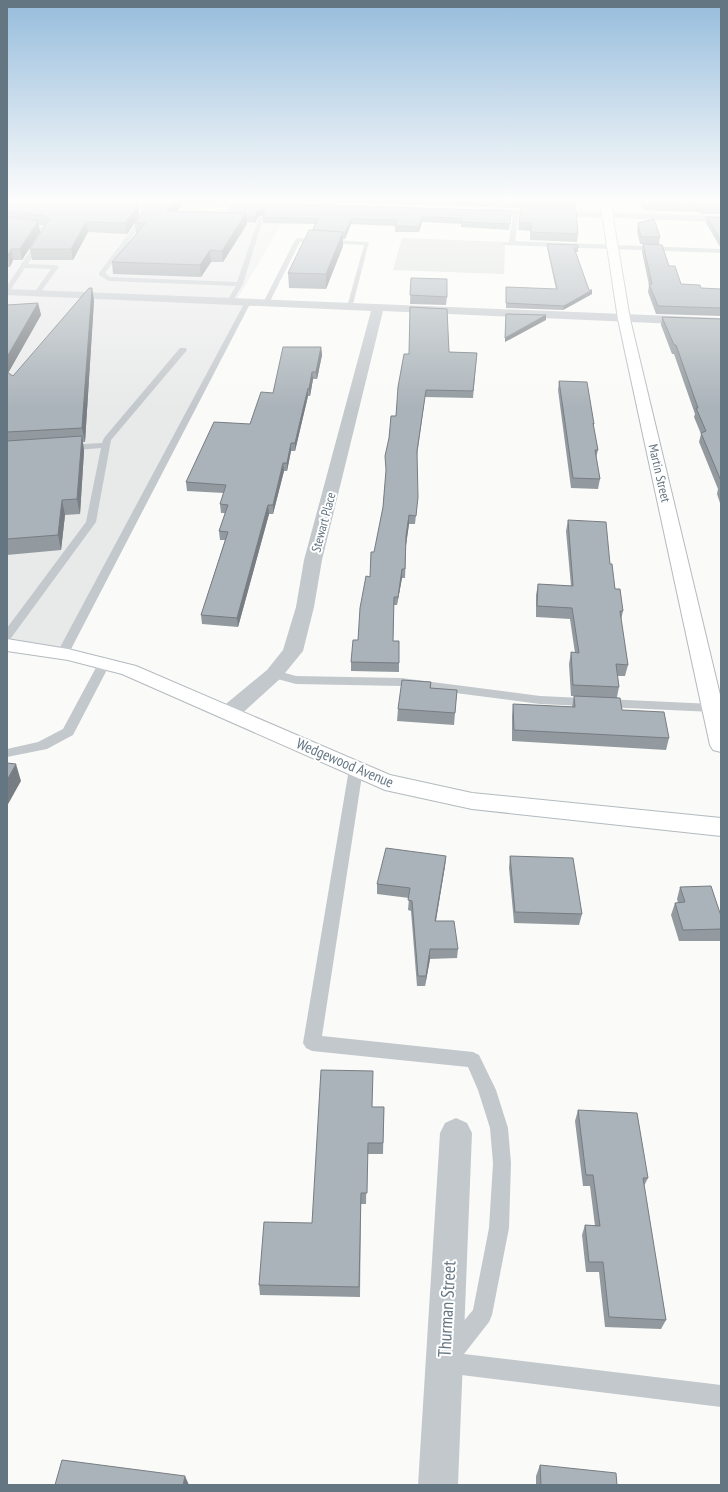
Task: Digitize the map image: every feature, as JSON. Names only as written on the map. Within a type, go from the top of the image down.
[{"type":"street","name":"Martin Street","points":[[616,270],[624,319],[721,745]]},
{"type":"street","points":[[7,291],[624,319],[721,322]]},
{"type":"street","name":"Stewart Place","points":[[229,713],[274,674],[293,651],[305,607],[313,560],[378,308]]},
{"type":"street","name":"Wedgewood Avenue","points":[[7,644],[63,653],[105,662],[129,670],[385,782],[472,801],[721,827]]},
{"type":"street","name":"Thurman Street","points":[[438,1485],[456,1133]]},
{"type":"lane","points":[[7,291],[22,270]]},
{"type":"lane","points":[[37,293],[54,270]]},
{"type":"lane","points":[[103,270],[100,274],[109,279],[240,284]]},
{"type":"lane","points":[[230,301],[240,284],[245,270]]},
{"type":"lane","points":[[266,303],[283,270]]},
{"type":"lane","points":[[350,307],[360,270]]},
{"type":"lane","points":[[63,653],[248,302]]},
{"type":"lane","points":[[7,636],[91,522],[107,440],[183,350]]},
{"type":"lane","points":[[60,448],[106,445]]},
{"type":"lane","points":[[7,753],[42,746],[68,732],[105,662]]},
{"type":"lane","points":[[274,674],[296,680],[401,682],[540,700],[713,708]]},
{"type":"lane","points":[[356,769],[312,1043],[473,1060],[487,1090],[499,1128],[502,1163],[499,1228],[482,1315],[444,1362]]},
{"type":"lane","points":[[444,1362],[721,1396]]},
{"type":"shaded area","points":[[7,270],[255,270],[236,301],[248,302],[63,653],[7,645]]},
{"type":"shaded area","points":[[393,270],[504,270],[504,274]]},
{"type":"building","points":[[290,270],[328,270],[326,274],[288,273]]},
{"type":"building","points":[[553,270],[582,270],[589,290],[592,290],[564,306],[506,303],[506,287],[557,289]]},
{"type":"building","points":[[649,270],[676,270],[681,284],[700,285],[701,288],[721,289],[721,308],[658,306],[649,284],[652,284]]},
{"type":"building","points":[[411,278],[447,279],[447,297],[410,295]]},
{"type":"building","points":[[89,288],[92,288],[82,428],[7,432],[7,372],[13,376]]},
{"type":"building","points":[[38,303],[7,357],[7,305]]},
{"type":"building","points":[[410,307],[447,309],[449,352],[477,353],[473,391],[426,390],[417,451],[418,497],[416,516],[409,515],[406,536],[405,569],[402,569],[398,597],[394,597],[393,641],[399,641],[399,663],[351,662],[353,640],[358,640],[360,608],[366,576],[370,577],[371,552],[374,552],[383,507],[386,470],[385,456],[389,438],[391,416],[396,416],[398,387],[404,354],[409,354]]},
{"type":"building","points":[[506,314],[546,315],[505,338]]},
{"type":"building","points":[[662,317],[721,319],[721,481],[701,433],[706,431],[696,408],[698,408],[676,345],[674,345]]},
{"type":"building","points":[[283,347],[321,347],[316,372],[312,372],[295,443],[291,443],[287,463],[283,463],[273,505],[268,505],[237,618],[201,615],[228,532],[219,531],[228,505],[220,504],[226,485],[186,482],[214,422],[250,424],[261,392],[273,393]]},
{"type":"building","points":[[559,381],[587,382],[598,450],[595,450],[600,479],[573,478]]},
{"type":"building","points":[[82,436],[77,499],[62,500],[58,535],[7,539],[7,441]]},
{"type":"building","points":[[568,520],[606,522],[610,564],[612,564],[615,589],[620,589],[623,611],[620,611],[628,665],[616,664],[619,687],[573,685],[571,652],[579,653],[572,608],[537,606],[538,584],[573,586]]},
{"type":"building","points":[[402,680],[431,682],[430,688],[457,690],[455,713],[398,709]]},
{"type":"building","points":[[574,696],[620,698],[622,710],[664,712],[669,738],[514,730],[513,704],[575,707]]},
{"type":"building","points":[[7,763],[16,764],[7,780]]},
{"type":"building","points":[[386,848],[446,856],[435,921],[454,921],[458,949],[430,949],[426,976],[418,976],[412,901],[408,900],[410,888],[377,884]]},
{"type":"building","points":[[510,856],[573,858],[582,914],[515,912]]},
{"type":"building","points":[[711,886],[721,916],[721,929],[683,930],[675,903],[685,902],[680,887]]},
{"type":"building","points":[[321,1070],[373,1071],[372,1107],[384,1107],[383,1143],[368,1143],[367,1193],[361,1193],[359,1287],[259,1285],[264,1222],[312,1223]]},
{"type":"building","points":[[578,1110],[637,1113],[648,1178],[643,1178],[666,1320],[609,1317],[603,1262],[589,1262],[585,1225],[600,1226],[593,1175],[586,1175]]},
{"type":"building","points":[[62,1460],[185,1476],[183,1485],[55,1485]]},
{"type":"building","points":[[540,1465],[616,1473],[617,1485],[541,1485]]}]
